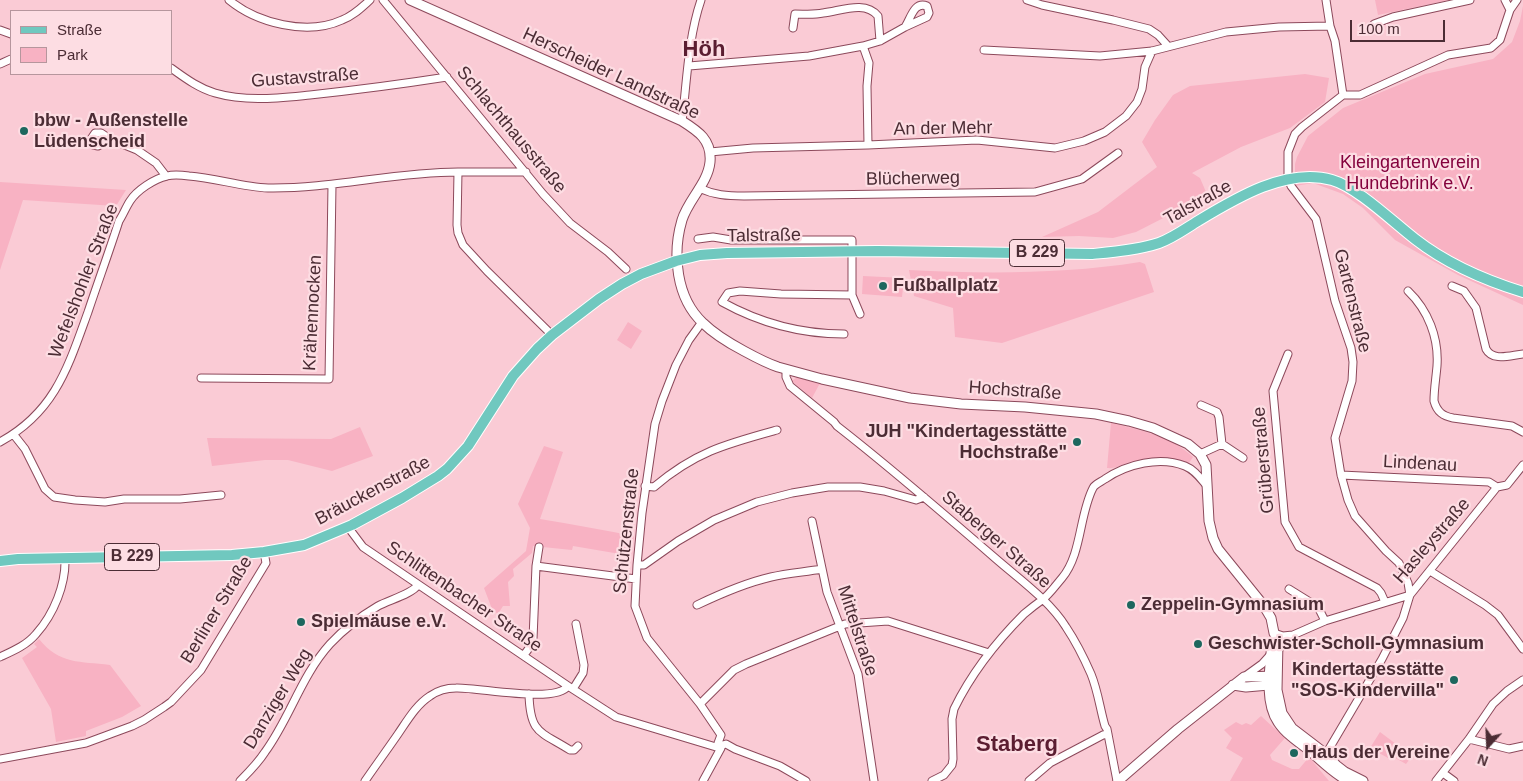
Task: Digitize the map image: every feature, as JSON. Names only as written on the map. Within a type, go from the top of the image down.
[{"type":"main road","name":"Herscheider Landstraße","points":[[410,0],[422,2],[682,121],[699,132],[710,152]]},
{"type":"main road","points":[[676,261],[682,219],[709,166],[710,152]]},
{"type":"main road","name":"Talstraße","points":[[676,261],[700,255],[727,253],[1082,254],[1111,252],[1158,243],[1179,233],[1231,202],[1288,178],[1304,176],[1320,177],[1341,183],[1438,255],[1462,269],[1523,292]]},
{"type":"main road","name":"Bräuckenstraße","points":[[0,561],[18,559],[232,555],[264,552],[304,545],[348,526],[402,498],[447,469],[472,441],[513,376],[552,334],[599,298],[622,284],[676,261]]},
{"type":"main road","name":"Hochstraße","points":[[676,261],[683,289],[692,310],[702,322],[718,336],[768,364],[786,370],[898,396],[961,404],[1081,412],[1117,418],[1168,434],[1188,444],[1200,454]]},
{"type":"main road","points":[[1200,454],[1206,465],[1213,538],[1218,549],[1267,611],[1273,623],[1274,652],[1270,700],[1274,715],[1281,727],[1333,772],[1348,781]]},
{"type":"main road","points":[[1272,679],[1277,690],[1282,714],[1292,728],[1326,754],[1345,772],[1363,781]]},
{"type":"main road","points":[[1118,781],[1233,685],[1272,679]]},
{"type":"main road","points":[[1245,682],[1270,700]]},
{"type":"street","points":[[229,0],[246,12],[271,22],[311,27],[330,25],[341,21],[370,0]]},
{"type":"street","name":"Schlachthausstraße","points":[[383,0],[543,194],[570,222],[626,269]]},
{"type":"street","points":[[682,121],[694,28],[701,0]]},
{"type":"street","points":[[1027,0],[1149,29],[1158,35],[1168,46]]},
{"type":"street","points":[[1326,0],[1330,26],[1335,41],[1343,96]]},
{"type":"street","points":[[1374,24],[1393,17],[1470,0]]},
{"type":"street","points":[[1505,0],[1510,10]]},
{"type":"street","points":[[1288,178],[1288,152],[1295,134],[1302,127],[1343,96],[1360,95],[1448,54],[1491,48],[1500,40],[1510,10],[1516,0]]},
{"type":"street","points":[[792,28],[796,14],[822,14],[862,6],[870,8],[878,16],[880,41]]},
{"type":"street","points":[[984,50],[1100,56],[1152,50],[1226,32],[1279,27],[1330,26]]},
{"type":"street","points":[[689,66],[808,56],[880,41],[905,27]]},
{"type":"street","points":[[863,46],[869,62],[867,86],[868,145]]},
{"type":"street","name":"An der Mehr","points":[[710,152],[753,148],[977,140],[1055,148],[1105,132],[1133,109],[1138,102],[1142,90],[1145,67],[1152,50]]},
{"type":"street","name":"Gustavstraße","points":[[172,69],[205,90],[250,99],[272,99],[327,93],[447,77]]},
{"type":"street","points":[[110,139],[137,150],[156,163],[166,176]]},
{"type":"street","name":"Blücherweg","points":[[699,188],[723,196],[751,197],[1035,192],[1082,179],[1118,153]]},
{"type":"street","points":[[458,172],[457,225],[458,234],[463,245],[486,271],[552,334]]},
{"type":"street","name":"Wefelshohler Straße","points":[[0,442],[14,435],[32,420],[46,404],[63,379],[119,221],[130,200],[150,183],[166,176],[178,174],[264,188],[307,187],[421,173],[526,172]]},
{"type":"street","name":"Gartenstraße","points":[[1288,178],[1291,186],[1316,219],[1335,301],[1353,362],[1352,381],[1335,438],[1341,475],[1351,510],[1375,540],[1399,563],[1408,583],[1410,595]]},
{"type":"street","name":"Krähennocken","points":[[201,378],[329,379],[332,185]]},
{"type":"street","name":"Talstraße","points":[[698,238],[731,240],[852,240],[853,252]]},
{"type":"street","points":[[853,252],[852,295],[860,314]]},
{"type":"street","points":[[1452,286],[1464,291],[1476,308],[1488,354],[1494,357],[1523,354]]},
{"type":"street","points":[[844,334],[829,334],[786,328],[753,317],[722,302],[728,293],[740,291],[781,294],[852,295]]},
{"type":"street","points":[[1408,291],[1428,317],[1434,336],[1437,365],[1434,401],[1439,412],[1444,416],[1453,418],[1512,426],[1523,432]]},
{"type":"street","name":"Schützenstraße","points":[[702,322],[685,347],[662,400],[652,437],[637,565],[635,606],[647,638],[700,704],[721,735],[718,743],[720,746]]},
{"type":"street","name":"Grüberstraße","points":[[1288,354],[1273,391],[1284,522],[1299,547],[1376,588],[1381,593],[1385,602]]},
{"type":"street","name":"Staberger Straße","points":[[786,370],[786,377],[790,386],[924,497],[1043,600],[1066,626],[1091,675],[1107,729],[1118,781]]},
{"type":"street","points":[[1201,406],[1217,412],[1222,444],[1243,458]]},
{"type":"street","points":[[645,486],[654,487],[675,470],[705,452],[777,430]]},
{"type":"street","points":[[14,435],[25,449],[45,489],[54,496],[105,502],[124,499],[180,500],[221,495]]},
{"type":"street","points":[[1200,454],[1222,444]]},
{"type":"street","points":[[932,781],[944,775],[952,766],[952,719],[954,709],[988,653],[1033,606],[1043,600],[1068,570],[1076,550],[1094,487],[1117,471],[1131,466],[1143,463],[1164,462],[1176,463],[1193,470],[1208,486]]},
{"type":"street","name":"Hasleystraße","points":[[1274,633],[1283,636],[1293,635],[1325,621],[1410,595],[1497,487],[1507,485],[1523,465]]},
{"type":"street","name":"Lindenau","points":[[1341,475],[1489,482],[1497,487]]},
{"type":"street","points":[[637,565],[644,565],[696,530],[726,514],[757,502],[792,492],[828,487],[860,487],[884,491],[916,500],[924,497]]},
{"type":"street","name":"Mittelstraße","points":[[812,521],[827,592],[858,674],[874,781]]},
{"type":"street","name":"Schlittenbacher Straße","points":[[348,526],[363,547],[608,713],[716,747],[726,744],[780,766],[806,781]]},
{"type":"street","points":[[524,655],[532,644],[533,639],[536,566],[539,547]]},
{"type":"street","name":"Berliner Straße","points":[[0,759],[86,743],[144,720],[171,702],[201,670],[216,647],[266,563],[264,552]]},
{"type":"street","points":[[0,657],[21,647],[36,635],[43,625],[54,606],[60,589],[65,570],[65,558]]},
{"type":"street","points":[[536,566],[636,579]]},
{"type":"street","points":[[697,606],[755,581],[822,569]]},
{"type":"street","points":[[1430,571],[1498,615],[1523,649]]},
{"type":"street","name":"Danziger Weg","points":[[240,781],[266,752],[308,673],[328,646],[346,629],[369,612],[416,588],[418,585]]},
{"type":"street","points":[[1289,589],[1318,606],[1325,621]]},
{"type":"street","points":[[1326,754],[1382,659],[1402,618],[1410,595]]},
{"type":"street","points":[[700,704],[728,675],[746,664],[841,626],[888,621],[988,653]]},
{"type":"street","points":[[365,781],[417,707],[429,696],[455,688],[529,694],[554,694],[570,688],[583,674],[584,665],[576,624]]},
{"type":"street","name":"Hasleystraße","points":[[1274,652],[1293,635]]},
{"type":"street","points":[[1245,682],[1274,652]]},
{"type":"street","points":[[1436,781],[1469,739],[1493,704],[1523,680]]},
{"type":"street","points":[[529,694],[531,716],[537,729],[570,750],[574,750],[578,746]]},
{"type":"street","points":[[1028,781],[1050,763],[1108,734]]},
{"type":"street","points":[[1469,739],[1508,748],[1523,746]]},
{"type":"street","points":[[703,781],[720,746]]},
{"type":"street","points":[[1443,774],[1454,781]]},
{"type":"green space","points":[[1375,0],[1449,0],[1378,15]]},
{"type":"green space","points":[[1523,6],[1523,305],[1458,275],[1395,240],[1363,208],[1343,194],[1313,183],[1295,186],[1295,164],[1308,136],[1343,108],[1425,74],[1493,59],[1512,42],[1520,21]]},
{"type":"green space","name":"Kleingartenverein Hundebrink e.V.","points":[[1305,74],[1329,78],[1325,102],[1290,128],[1241,147],[1192,173],[1200,178],[1206,192],[1181,209],[1136,232],[1113,238],[1079,236],[1042,237],[1098,212],[1157,167],[1142,142],[1173,95],[1190,86]]},
{"type":"green space","points":[[0,182],[126,190],[116,206],[23,200],[0,270]]},
{"type":"green space","points":[[1140,262],[1145,264],[1154,292],[1002,343],[955,337],[953,308],[914,296],[909,270],[967,272],[1054,271]]},
{"type":"green space","name":"Fußballplatz","points":[[863,276],[904,278],[902,297],[862,294]]},
{"type":"green space","points":[[628,322],[642,331],[631,349],[617,340]]},
{"type":"green space","points":[[797,377],[823,385],[819,385],[812,398],[792,381]]},
{"type":"green space","points":[[1111,423],[1144,431],[1165,439],[1193,457],[1189,463],[1167,458],[1152,458],[1107,468]]},
{"type":"green space","points":[[360,427],[373,456],[332,471],[288,460],[265,460],[212,466],[207,438],[331,439]]},
{"type":"green space","points":[[544,446],[563,452],[540,519],[634,536],[632,556],[573,546],[572,550],[533,546],[532,553],[513,569],[514,576],[508,582],[510,606],[503,606],[498,614],[492,609],[484,588],[526,551],[530,528],[518,504]]},
{"type":"green space","points":[[39,639],[63,658],[110,665],[141,706],[122,717],[86,731],[86,736],[56,742],[51,709],[22,658],[37,647],[34,644]]},
{"type":"green space","points":[[1261,716],[1285,738],[1270,755],[1272,760],[1292,769],[1299,769],[1309,757],[1329,781],[1230,781],[1243,758],[1226,748],[1232,738],[1224,730],[1236,722],[1242,725],[1246,723],[1251,725]]},
{"type":"green space","points":[[1380,732],[1412,756],[1406,764],[1390,755],[1388,758],[1370,748]]},
{"type":"place","name":"bbw - Außenstelle Lüdenscheid","points":[[24,131]]},
{"type":"place","name":"Fußballplatz","points":[[883,286]]},
{"type":"place","name":"JUH \"Kindertagesstätte Hochstraße\"","points":[[1077,442]]},
{"type":"place","name":"Zeppelin-Gymnasium","points":[[1131,605]]},
{"type":"place","name":"Spielmäuse e.V.","points":[[301,622]]},
{"type":"place","name":"Geschwister-Scholl-Gymnasium","points":[[1198,644]]},
{"type":"place","name":"Kindertagesstätte \"SOS-Kindervilla\"","points":[[1454,680]]},
{"type":"place","name":"Haus der Vereine","points":[[1294,753]]},
{"type":"district","name":"Höh","points":[[704,50]]},
{"type":"district","name":"Staberg","points":[[1017,745]]}]
